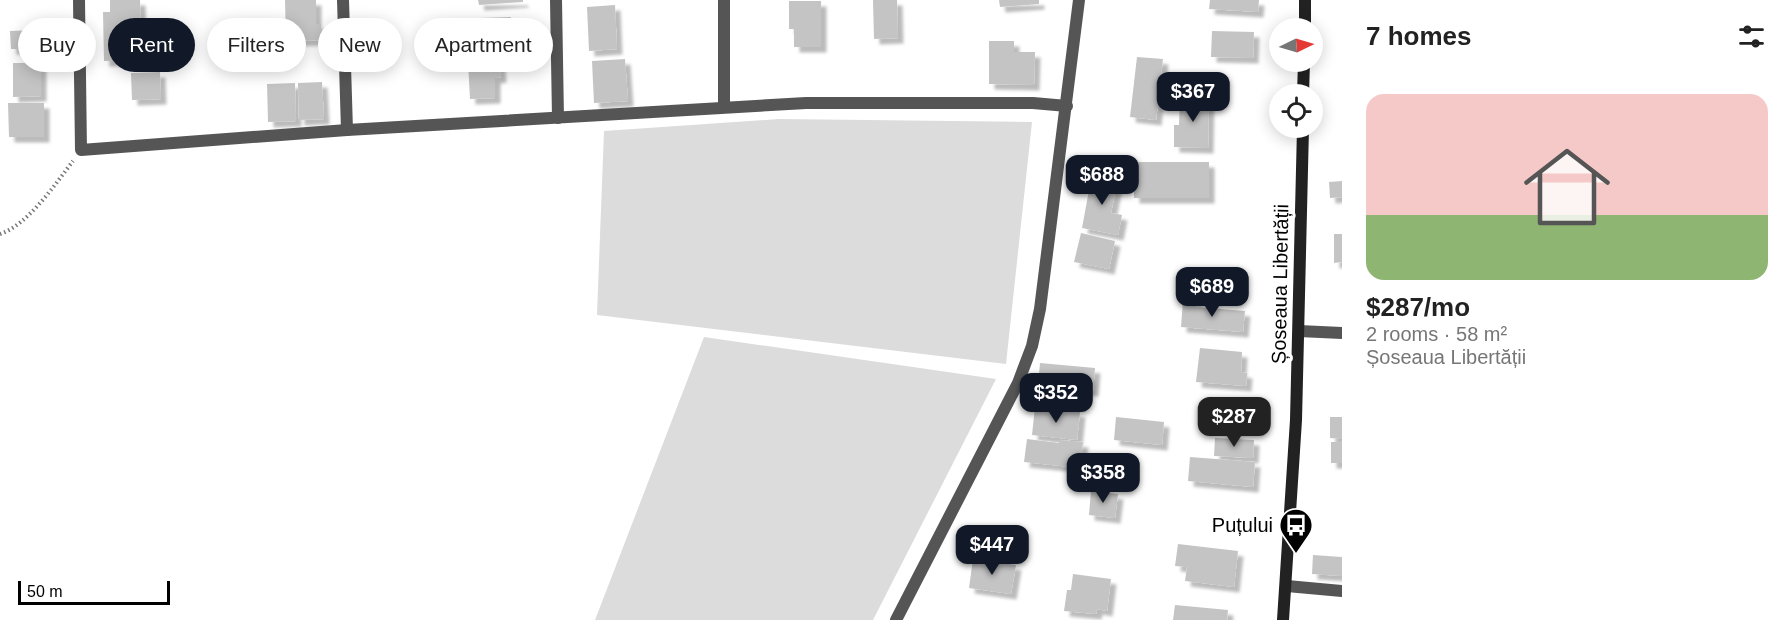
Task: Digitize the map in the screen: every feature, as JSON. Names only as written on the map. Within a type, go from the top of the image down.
[{"type":"main road","points":[[1305,0],[1305,18]]},
{"type":"main road","name":"Șoseaua Libertății","points":[[1284,620],[1296,420],[1303,138]]},
{"type":"street","points":[[79,0],[81,150],[346,130],[806,103],[1033,103],[1067,106]]},
{"type":"street","points":[[343,0],[346,130]]},
{"type":"street","points":[[556,0],[558,118]]},
{"type":"street","points":[[724,0],[724,107]]},
{"type":"street","points":[[896,620],[1018,383],[1032,346],[1048,255],[1079,0]]},
{"type":"street","points":[[1299,331],[1342,333]]},
{"type":"street","points":[[1287,586],[1342,591]]},
{"type":"path","points":[[0,234],[7,232],[26,217],[81,150]]},
{"type":"shaded area","points":[[779,119],[1032,122],[1006,364],[597,315],[604,131]]},
{"type":"shaded area","points":[[704,337],[996,379],[873,620],[595,620]]},
{"type":"building","points":[[110,0],[140,0],[141,18],[108,18],[108,61],[104,61],[103,12],[110,12]]},
{"type":"building","points":[[285,0],[316,0],[318,40],[306,40],[306,18],[285,18]]},
{"type":"building","points":[[478,0],[523,0],[523,2],[479,5]]},
{"type":"building","points":[[873,0],[897,0],[898,38],[874,39]]},
{"type":"building","points":[[999,0],[1039,0],[1039,4],[1000,7]]},
{"type":"building","points":[[1210,0],[1259,0],[1258,12],[1209,9]]},
{"type":"building","points":[[789,1],[821,1],[821,47],[794,47],[794,29],[789,29]]},
{"type":"building","points":[[615,5],[617,49],[589,51],[587,7]]},
{"type":"building","points":[[10,31],[18,31],[18,49],[11,49]]},
{"type":"building","points":[[1212,31],[1254,32],[1253,58],[1211,57]]},
{"type":"building","points":[[989,41],[1014,41],[1014,52],[1035,52],[1034,85],[989,84]]},
{"type":"building","points":[[1137,57],[1163,59],[1156,120],[1130,117]]},
{"type":"building","points":[[625,59],[628,101],[594,103],[592,61]]},
{"type":"building","points":[[13,63],[18,63],[18,72],[41,72],[41,96],[13,97]]},
{"type":"building","points":[[160,72],[161,99],[132,100],[131,73]]},
{"type":"building","points":[[469,72],[501,72],[501,77],[495,78],[495,98],[470,99]]},
{"type":"building","points":[[322,82],[324,119],[299,120],[298,83]]},
{"type":"building","points":[[295,83],[296,121],[268,122],[267,84]]},
{"type":"building","points":[[1180,96],[1209,96],[1208,148],[1174,147],[1174,125],[1179,125]]},
{"type":"building","points":[[8,103],[44,103],[44,137],[9,137]]},
{"type":"building","points":[[1133,162],[1209,162],[1209,198],[1134,198]]},
{"type":"building","points":[[1092,174],[1118,179],[1111,213],[1122,215],[1118,235],[1082,228]]},
{"type":"building","points":[[1342,181],[1342,197],[1330,198],[1329,182]]},
{"type":"building","points":[[1081,233],[1115,241],[1109,269],[1074,262]]},
{"type":"building","points":[[1334,234],[1342,234],[1342,262],[1334,263]]},
{"type":"building","points":[[1183,300],[1197,301],[1196,307],[1245,311],[1243,332],[1181,327]]},
{"type":"building","points":[[1200,348],[1242,352],[1241,372],[1247,373],[1246,386],[1196,382]]},
{"type":"building","points":[[1040,363],[1095,368],[1093,391],[1038,386]]},
{"type":"building","points":[[1035,407],[1080,412],[1077,440],[1032,435]]},
{"type":"building","points":[[1116,417],[1164,422],[1162,445],[1114,440]]},
{"type":"building","points":[[1330,417],[1342,417],[1342,439],[1330,438]]},
{"type":"building","points":[[1215,438],[1254,440],[1253,458],[1214,456]]},
{"type":"building","points":[[1027,439],[1059,443],[1059,440],[1083,442],[1080,468],[1024,462]]},
{"type":"building","points":[[1331,442],[1342,442],[1342,463],[1331,463]]},
{"type":"building","points":[[1190,457],[1255,462],[1253,487],[1188,481]]},
{"type":"building","points":[[1091,491],[1118,494],[1115,518],[1089,515]]},
{"type":"building","points":[[1178,544],[1238,551],[1234,587],[1185,581],[1187,567],[1175,566]]},
{"type":"building","points":[[1313,555],[1342,557],[1342,576],[1312,574]]},
{"type":"building","points":[[973,559],[1016,565],[1011,594],[969,588]]},
{"type":"building","points":[[1073,574],[1111,579],[1107,611],[1097,609],[1096,614],[1064,611],[1067,590],[1071,590]]},
{"type":"building","points":[[1175,605],[1228,610],[1227,620],[1173,620]]},
{"type":"place","name":"Puțului","points":[[1296,554]]}]
